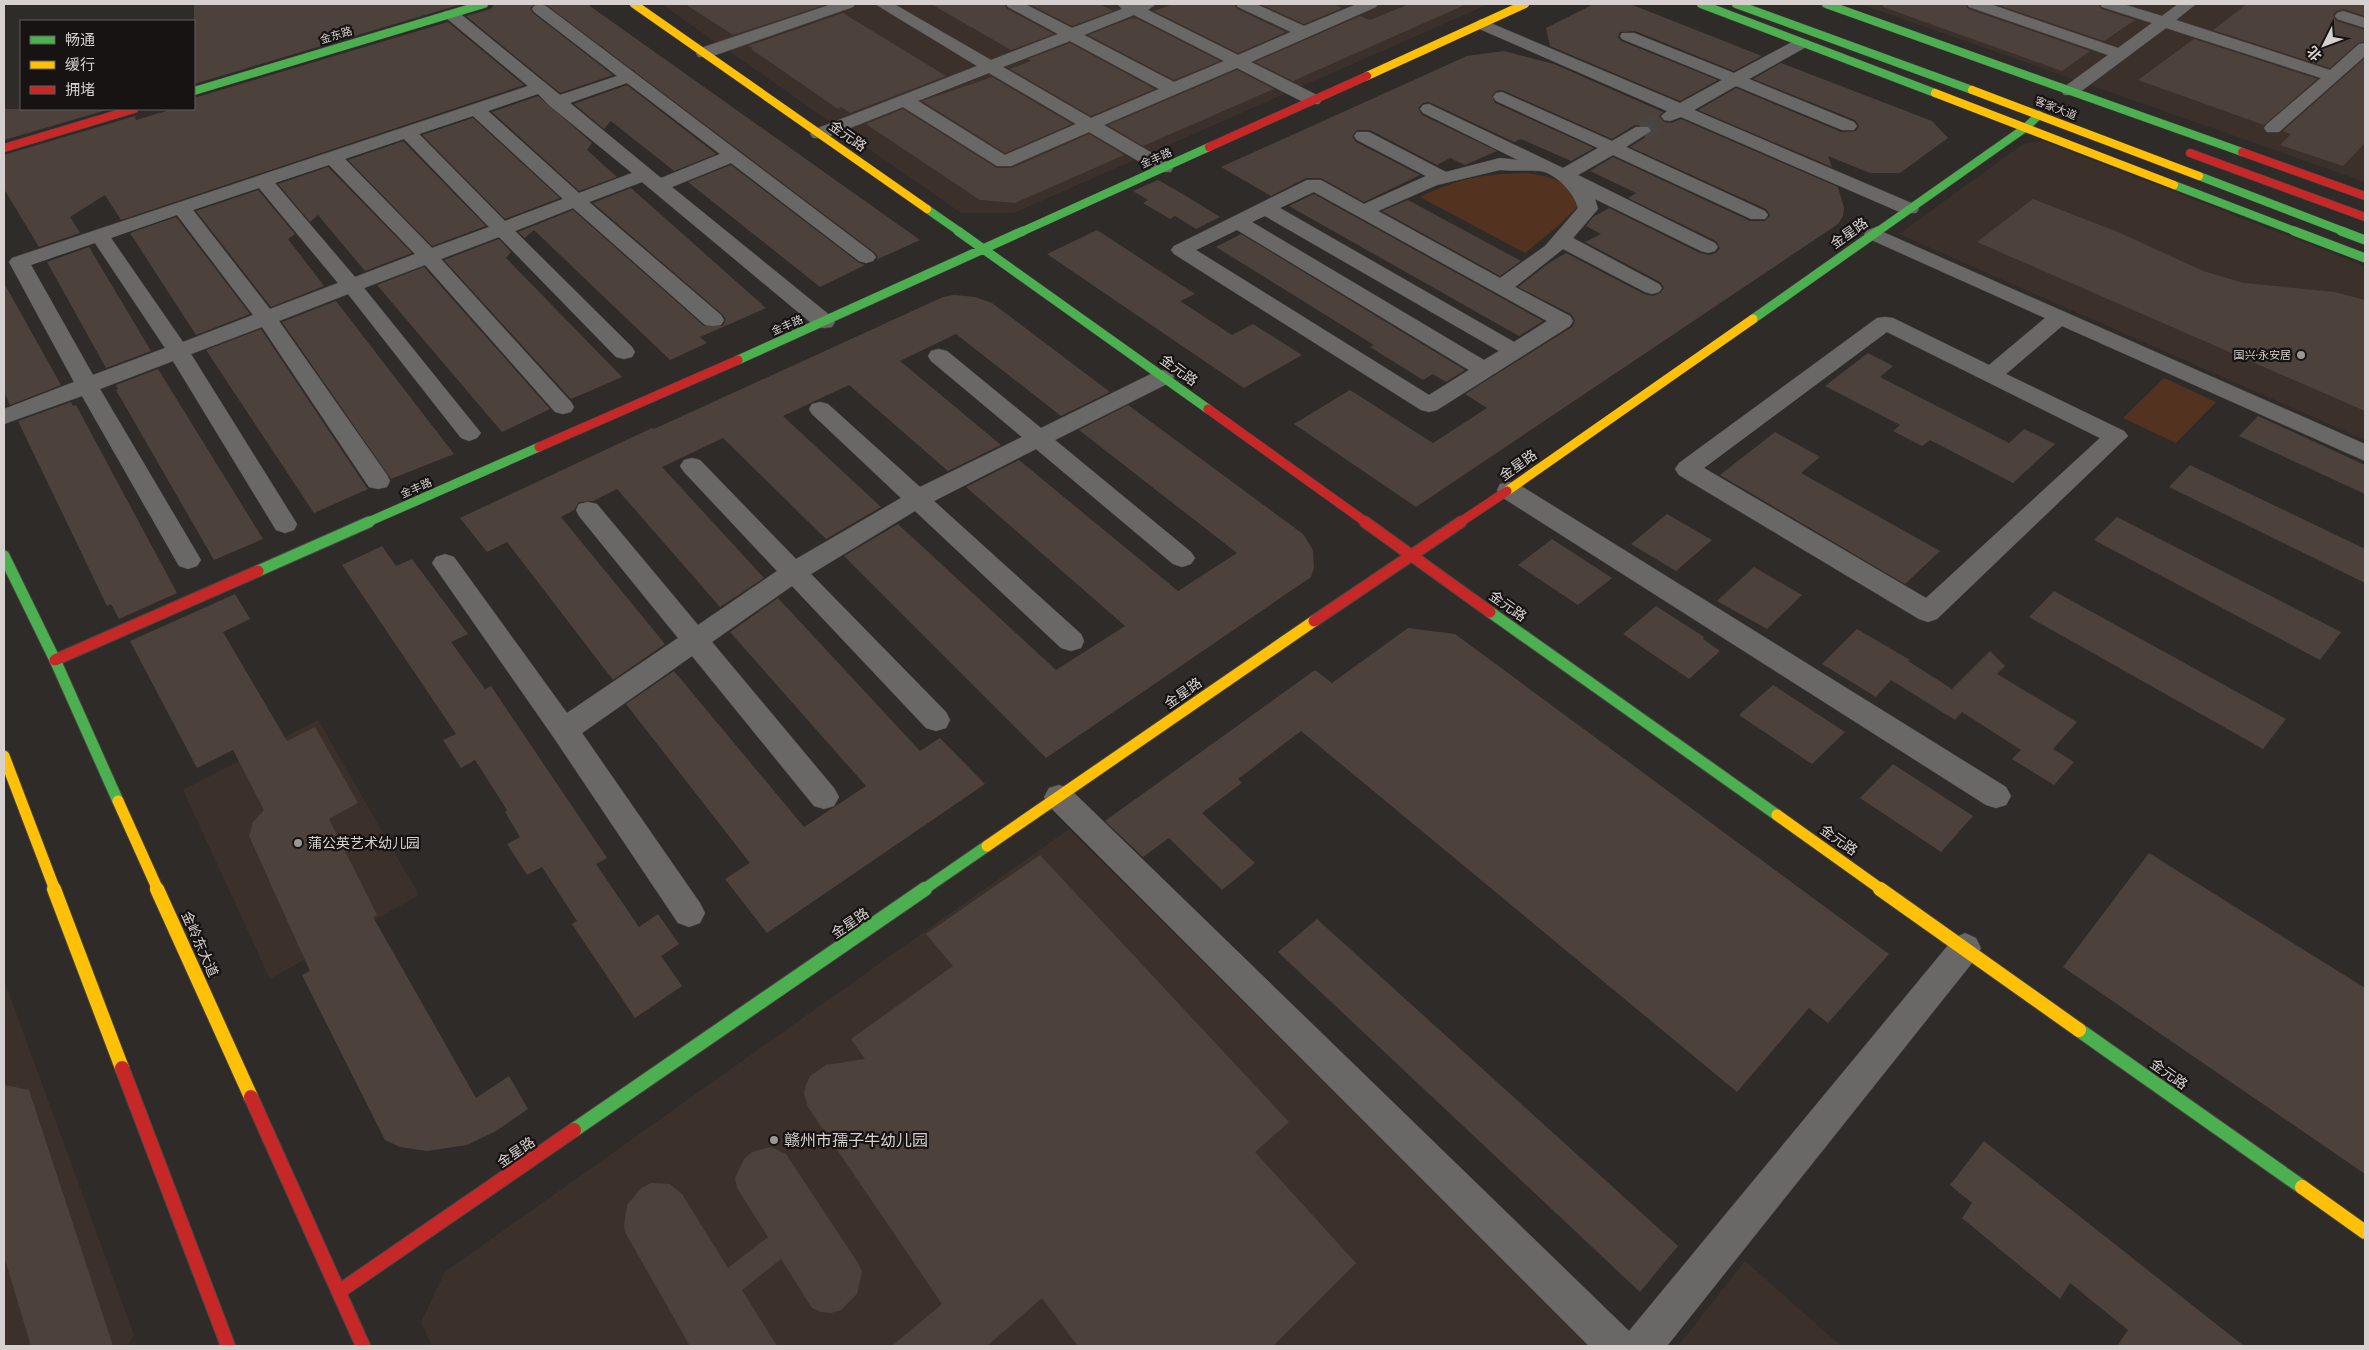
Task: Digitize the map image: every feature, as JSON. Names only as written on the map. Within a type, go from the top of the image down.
[{"type":"street","name":"金东路","points":[[195,82],[456,9],[484,4]]},
{"type":"street","name":"金元路","points":[[634,4],[985,249],[1410,555],[2365,1232]]},
{"type":"street","points":[[704,53],[847,4]]},
{"type":"street","points":[[883,4],[1164,168]]},
{"type":"street","points":[[1014,4],[1173,88]]},
{"type":"street","points":[[1244,4],[1303,32]]},
{"type":"street","name":"金丰路","points":[[55,660],[824,322],[1525,4]]},
{"type":"street","points":[[1701,4],[2365,258]]},
{"type":"street","name":"客家大道","points":[[1736,4],[2039,115],[2365,240]]},
{"type":"street","points":[[1826,4],[2365,196]]},
{"type":"street","points":[[1975,4],[2120,54]]},
{"type":"street","points":[[2108,4],[2333,76]]},
{"type":"street","points":[[2070,91],[2188,4]]},
{"type":"street","points":[[2359,4],[2343,16],[2365,23]]},
{"type":"street","points":[[819,134],[1071,34],[1135,5],[1313,100]]},
{"type":"street","points":[[904,100],[1004,162],[1303,32],[1359,5]]},
{"type":"street","name":"金东路","points":[[195,91],[456,9]]},
{"type":"street","points":[[456,9],[556,102],[824,322]]},
{"type":"street","points":[[540,9],[866,256]]},
{"type":"street","points":[[1481,24],[1674,115],[1909,209]]},
{"type":"street","points":[[1628,36],[1848,126]]},
{"type":"street","points":[[1674,115],[1802,42]]},
{"type":"street","points":[[2273,128],[2365,48]]},
{"type":"street","points":[[556,102],[629,77]]},
{"type":"street","points":[[188,560],[87,386],[18,262],[540,88]]},
{"type":"street","points":[[1502,98],[1758,215]]},
{"type":"street","points":[[1428,109],[1708,247]]},
{"type":"street","points":[[4,137],[98,110]]},
{"type":"street","points":[[4,148],[131,110]]},
{"type":"street","points":[[477,110],[713,320]]},
{"type":"street","name":"金星路","points":[[340,1291],[1410,555],[1509,490],[2025,128],[2039,115]]},
{"type":"street","points":[[1565,175],[1642,131]]},
{"type":"street","points":[[408,133],[624,352]]},
{"type":"street","points":[[1363,136],[1444,178]]},
{"type":"street","points":[[2180,149],[2365,217]]},
{"type":"street","points":[[4,417],[576,200],[732,156]]},
{"type":"street","points":[[332,158],[428,256],[564,407]]},
{"type":"street","points":[[1363,211],[1430,181],[1500,164],[1537,168],[1565,175],[1585,196],[1588,210],[1552,250],[1501,288]]},
{"type":"street","points":[[262,180],[351,285],[469,433]]},
{"type":"street","points":[[1314,184],[1363,211],[1562,321],[1429,405],[1181,250],[1314,184]]},
{"type":"street","points":[[181,207],[266,318],[378,481]]},
{"type":"street","points":[[1266,208],[1515,351]]},
{"type":"street","points":[[1237,222],[1485,370]]},
{"type":"street","points":[[99,234],[178,351],[285,524]]},
{"type":"street","points":[[1874,234],[2365,453]]},
{"type":"street","points":[[1561,240],[1652,288]]},
{"type":"street","points":[[1991,375],[2060,317]]},
{"type":"street","points":[[1885,323],[1991,375],[2116,436],[1928,612],[1687,469],[1885,323]]},
{"type":"street","points":[[939,356],[1182,558]]},
{"type":"street","points":[[564,730],[794,572],[917,499],[1163,377]]},
{"type":"street","points":[[820,409],[1071,641]]},
{"type":"street","points":[[692,466],[936,720]]},
{"type":"street","points":[[1509,490],[1996,796]]},
{"type":"street","points":[[588,510],[824,797]]},
{"type":"street","name":"金岭东大道","points":[[4,556],[55,660],[340,1291],[363,1346]]},
{"type":"street","points":[[444,563],[564,730],[689,913]]},
{"type":"street","points":[[4,756],[228,1346]]},
{"type":"street","points":[[1059,798],[1616,1346]]},
{"type":"street","points":[[1642,1346],[1965,948]]},
{"type":"shaded area","points":[[661,4],[1489,4],[1014,213],[961,213]]},
{"type":"shaded area","points":[[1860,4],[2365,4],[2365,182]]},
{"type":"shaded area","points":[[2043,141],[2365,266],[2365,440],[1899,234],[2023,144]]},
{"type":"shaded area","points":[[1527,173],[1545,176],[1558,181],[1568,190],[1578,206],[1559,225],[1525,253],[1420,197],[1447,185],[1472,178],[1497,174]]},
{"type":"shaded area","points":[[2164,378],[2216,402],[2176,443],[2123,418]]},
{"type":"shaded area","name":"蒲公英艺术幼儿园","points":[[318,720],[419,895],[270,979],[183,790]]},
{"type":"shaded area","points":[[1069,829],[1591,1346],[432,1346],[421,1322],[445,1272]]},
{"type":"shaded area","points":[[4,980],[134,1335],[128,1346],[4,1346]]},
{"type":"shaded area","points":[[1745,1261],[1841,1346],[1678,1346]]},
{"type":"building","points":[[194,4],[462,4],[195,84]]},
{"type":"building","points":[[494,4],[535,4],[530,8],[533,13],[613,75],[560,93],[466,16],[491,9]]},
{"type":"building","points":[[545,4],[587,4],[920,240],[876,260],[878,257],[874,252]]},
{"type":"building","points":[[685,4],[827,4],[733,35]]},
{"type":"building","points":[[931,4],[1004,4],[1007,9],[1054,34],[1011,50]]},
{"type":"building","points":[[1029,4],[1100,4],[1113,11],[1072,26]]},
{"type":"building","points":[[1173,4],[1234,4],[1237,9],[1286,32],[1238,53],[1154,11]]},
{"type":"building","points":[[1260,4],[1333,4],[1342,8],[1304,24]]},
{"type":"building","points":[[1409,4],[1467,4],[1293,81],[1255,62],[1360,16],[1370,20]]},
{"type":"building","points":[[1594,4],[1630,4],[1762,56],[1734,71],[1635,31],[1620,32],[1618,37],[1621,41],[1718,80],[1680,101],[1550,46],[1546,28]]},
{"type":"building","points":[[1883,4],[1965,4],[1968,9],[2090,51],[2062,71],[1883,7]]},
{"type":"building","points":[[1995,4],[2098,4],[2101,9],[2135,20],[2104,41]]},
{"type":"building","points":[[2247,4],[2365,4],[2365,16],[2344,9],[2336,11],[2333,15],[2336,21],[2365,30],[2365,41],[2358,43],[2330,68],[2213,30]]},
{"type":"building","points":[[843,13],[946,76],[850,113],[841,107],[838,109],[748,46]]},
{"type":"building","points":[[1136,18],[1220,61],[1174,80],[1088,35]]},
{"type":"building","points":[[448,22],[524,85],[121,220],[105,195],[70,217],[80,233],[39,247],[4,189],[4,155],[135,116],[136,120],[170,110],[195,110],[195,98]]},
{"type":"building","points":[[2194,39],[2317,79],[2264,125],[2138,80]]},
{"type":"building","points":[[1070,43],[1155,89],[1091,116],[1010,69],[1031,61],[1028,59]]},
{"type":"building","points":[[1504,51],[1554,64],[1663,112],[1659,116],[1664,122],[1671,123],[1681,119],[1838,187],[1844,208],[1843,216],[1838,224],[1416,507],[1294,424],[1350,390],[1433,443],[1487,408],[1465,394],[1572,327],[1575,320],[1571,314],[1518,287],[1549,263],[1566,253],[1644,294],[1653,296],[1660,293],[1664,288],[1660,282],[1585,242],[1601,234],[1586,226],[1593,217],[1609,208],[1700,253],[1709,255],[1716,253],[1720,248],[1716,241],[1628,198],[1636,193],[1590,171],[1613,157],[1750,221],[1765,221],[1770,215],[1766,209],[1630,147],[1652,133],[1648,125],[1635,125],[1612,139],[1502,90],[1496,91],[1492,96],[1495,103],[1594,148],[1571,161],[1521,139],[1514,142],[1429,102],[1423,103],[1418,108],[1422,115],[1497,151],[1465,165],[1450,158],[1437,165],[1370,130],[1357,130],[1352,136],[1356,142],[1420,175],[1364,202],[1321,178],[1306,178],[1271,196],[1221,167],[1467,56]]},
{"type":"building","points":[[2365,58],[2365,143],[2343,166],[2280,145],[2291,134],[2283,131]]},
{"type":"building","points":[[1781,63],[1932,121],[1948,138],[1900,173],[1870,173],[1828,156],[1832,167],[1698,110],[1736,88],[1841,132],[1856,131],[1859,126],[1855,120],[1753,79]]},
{"type":"building","points":[[1237,70],[1274,89],[1143,146],[1108,125]]},
{"type":"building","points":[[992,77],[1072,124],[1005,153],[922,101]]},
{"type":"building","points":[[627,85],[716,154],[674,171],[611,121],[604,129],[574,104]]},
{"type":"building","points":[[538,96],[592,143],[587,150],[617,177],[579,191],[492,112]]},
{"type":"building","points":[[4,109],[107,110],[4,140]]},
{"type":"building","points":[[903,109],[997,168],[1012,168],[1089,134],[1124,155],[1015,203],[980,200],[866,124]]},
{"type":"building","points":[[473,118],[560,198],[505,219],[422,135]]},
{"type":"building","points":[[403,141],[486,226],[432,246],[348,160]]},
{"type":"building","points":[[731,165],[858,262],[865,265],[820,287],[688,182]]},
{"type":"building","points":[[328,167],[412,253],[365,271],[318,215],[310,222],[278,184]]},
{"type":"building","points":[[1158,180],[1220,217],[1196,229],[1175,216],[1170,219],[1143,203],[1148,200],[1133,191]]},
{"type":"building","points":[[631,188],[766,308],[700,337],[707,343],[670,360],[534,230],[525,238],[518,232],[573,210],[704,326],[723,326],[726,319],[722,314],[593,203]]},
{"type":"building","points":[[258,190],[295,234],[288,239],[324,286],[271,307],[196,211]]},
{"type":"building","points":[[1314,194],[1543,321],[1519,336],[1289,206]]},
{"type":"building","name":"国兴·永安居","points":[[2033,199],[2118,232],[2203,271],[2244,283],[2335,292],[2365,300],[2365,411],[1977,242]]},
{"type":"building","points":[[1408,200],[1521,261],[1500,276],[1382,211]]},
{"type":"building","points":[[176,217],[250,314],[196,335],[130,233]]},
{"type":"building","points":[[1097,230],[1195,294],[1180,301],[1232,335],[1253,324],[1302,355],[1244,388],[1047,254]]},
{"type":"building","points":[[1241,234],[1465,370],[1446,382],[1433,374],[1423,380],[1370,347],[1374,345],[1216,247]]},
{"type":"building","points":[[499,239],[511,252],[506,258],[622,377],[571,399],[444,260]]},
{"type":"building","points":[[89,247],[151,351],[106,368],[47,262]]},
{"type":"building","points":[[424,267],[550,409],[502,432],[377,285]]},
{"type":"building","points":[[4,283],[61,385],[10,405],[4,392]]},
{"type":"building","points":[[954,295],[975,297],[992,303],[1110,392],[1061,416],[956,334],[900,361],[1001,445],[948,471],[849,385],[783,416],[881,507],[826,539],[723,438],[662,467],[764,578],[720,607],[617,489],[593,501],[579,502],[574,510],[561,517],[665,644],[613,680],[507,542],[487,552],[460,518],[652,428],[654,429],[943,297]]},
{"type":"building","points":[[336,301],[454,454],[391,479],[282,322]]},
{"type":"building","points":[[261,329],[368,489],[314,513],[206,350]]},
{"type":"building","points":[[1868,353],[1893,366],[1880,377],[2009,443],[2024,429],[2055,444],[2013,483],[1930,440],[1922,446],[1893,431],[1900,425],[1825,386]]},
{"type":"building","points":[[158,369],[263,539],[214,560],[116,390],[118,389],[116,385]]},
{"type":"building","points":[[71,402],[73,406],[76,405],[177,593],[119,619],[111,604],[107,606],[18,421]]},
{"type":"building","points":[[1128,405],[1303,534],[1313,550],[1314,568],[1311,577],[1046,758],[844,556],[898,524],[1056,670],[1125,626],[966,487],[1019,460],[1178,591],[1237,553],[1079,430]]},
{"type":"building","points":[[2258,416],[2365,465],[2365,494],[2239,436]]},
{"type":"building","points":[[1775,432],[1820,457],[1801,473],[1940,551],[1905,584],[1720,475]]},
{"type":"building","points":[[2190,465],[2365,549],[2365,583],[2169,487]]},
{"type":"building","points":[[1667,514],[1712,540],[1676,571],[1631,544]]},
{"type":"building","points":[[2117,517],[2341,632],[2320,660],[2094,540]]},
{"type":"building","points":[[1552,539],[1612,578],[1578,605],[1518,565]]},
{"type":"building","points":[[382,546],[396,566],[412,559],[468,634],[451,642],[485,689],[491,686],[607,858],[596,864],[639,927],[658,914],[679,944],[661,956],[682,986],[635,1018],[572,924],[577,921],[542,867],[527,875],[507,844],[520,837],[505,812],[507,810],[475,760],[461,768],[443,740],[456,734],[342,565]]},
{"type":"building","points":[[1754,567],[1802,595],[1767,629],[1717,601]]},
{"type":"building","points":[[2054,591],[2286,719],[2263,749],[2029,617]]},
{"type":"building","points":[[235,594],[250,619],[223,632],[287,741],[315,727],[358,803],[329,819],[377,915],[373,917],[476,1098],[509,1076],[528,1109],[496,1131],[467,1145],[427,1151],[400,1147],[385,1140],[302,975],[310,971],[249,836],[253,822],[264,810],[233,750],[197,768],[130,641]]},
{"type":"building","points":[[778,598],[920,751],[940,738],[985,784],[767,933],[725,879],[750,863],[626,704],[674,671],[804,827],[866,786],[730,632]]},
{"type":"building","points":[[1656,606],[1704,637],[1703,639],[1720,651],[1689,679],[1623,634]]},
{"type":"building","points":[[1408,628],[1455,634],[1889,954],[1828,1023],[1809,1008],[1737,1092],[1301,731],[1238,779],[1242,783],[1202,813],[1255,863],[1222,890],[1169,838],[1143,857],[1105,821],[1315,670],[1332,683]]},
{"type":"building","points":[[1857,629],[1910,660],[1908,661],[1952,689],[1990,651],[2005,666],[1997,674],[2077,722],[2053,749],[2074,762],[2054,785],[2012,759],[2021,750],[1962,712],[1955,720],[1891,680],[1876,697],[1822,664]]},
{"type":"building","points":[[1773,685],[1845,732],[1812,764],[1739,715]]},
{"type":"building","points":[[1893,764],[1973,816],[1941,852],[1860,798]]},
{"type":"building","points":[[2149,853],[2365,988],[2365,1174],[2063,967]]},
{"type":"building","points":[[1040,855],[1289,1122],[1255,1152],[1356,1263],[1273,1346],[1078,1346],[1042,1298],[987,1346],[892,1346],[942,1304],[808,1107],[804,1094],[806,1085],[810,1076],[826,1065],[865,1059],[851,1039],[953,966],[926,934]]},
{"type":"building","points":[[1317,919],[1678,1246],[1640,1292],[1278,952]]},
{"type":"building","points":[[4,1085],[29,1090],[113,1346],[31,1346],[4,1256]]},
{"type":"building","points":[[1984,1141],[2244,1346],[2117,1346],[2128,1330],[2070,1283],[2060,1299],[1962,1218],[1972,1203],[1950,1185]]},
{"type":"building","points":[[771,1147],[786,1154],[858,1263],[862,1272],[857,1294],[841,1310],[831,1313],[821,1312],[812,1308],[781,1259],[742,1290],[777,1346],[690,1346],[626,1234],[624,1226],[627,1205],[641,1188],[651,1183],[670,1184],[682,1194],[728,1268],[768,1237],[737,1188],[735,1178],[744,1159],[752,1152]]},
{"type":"tunnel","points":[[1642,131],[1666,119]]},
{"type":"traffic: fast","points":[[195,91],[484,4]]},
{"type":"traffic: fast","points":[[1701,4],[1935,93]]},
{"type":"traffic: fast","points":[[1736,4],[1972,90]]},
{"type":"traffic: fast","points":[[1826,4],[2242,152]]},
{"type":"traffic: fast","points":[[1753,319],[2025,128],[2039,115]]},
{"type":"traffic: fast","points":[[738,360],[1209,147]]},
{"type":"traffic: fast","points":[[2199,176],[2365,240]]},
{"type":"traffic: fast","points":[[2174,185],[2365,258]]},
{"type":"traffic: fast","points":[[927,209],[1208,409]]},
{"type":"traffic: fast","points":[[258,571],[539,447]]},
{"type":"traffic: fast","points":[[4,556],[55,660],[118,801]]},
{"type":"traffic: fast","points":[[1490,612],[1777,815]]},
{"type":"traffic: fast","points":[[574,1130],[987,846]]},
{"type":"traffic: fast","points":[[2079,1030],[2302,1187]]},
{"type":"traffic: slow","points":[[634,4],[927,209]]},
{"type":"traffic: slow","points":[[1367,76],[1525,4]]},
{"type":"traffic: slow","points":[[1972,90],[2199,176]]},
{"type":"traffic: slow","points":[[1935,93],[2174,185]]},
{"type":"traffic: slow","points":[[1507,491],[1753,319]]},
{"type":"traffic: slow","points":[[987,846],[1314,621]]},
{"type":"traffic: slow","points":[[4,756],[122,1068]]},
{"type":"traffic: slow","points":[[118,801],[251,1097]]},
{"type":"traffic: slow","points":[[1777,815],[2079,1030]]},
{"type":"traffic: slow","points":[[2302,1187],[2365,1232]]},
{"type":"traffic: jam","points":[[1209,147],[1367,76]]},
{"type":"traffic: jam","points":[[4,148],[131,110]]},
{"type":"traffic: jam","points":[[2242,152],[2365,196]]},
{"type":"traffic: jam","points":[[2190,153],[2365,217]]},
{"type":"traffic: jam","points":[[539,447],[738,360]]},
{"type":"traffic: jam","points":[[1208,409],[1490,612]]},
{"type":"traffic: jam","points":[[1314,621],[1507,491]]},
{"type":"traffic: jam","points":[[55,660],[258,571]]},
{"type":"traffic: jam","points":[[122,1068],[228,1346]]},
{"type":"traffic: jam","points":[[251,1097],[363,1346]]},
{"type":"traffic: jam","points":[[340,1291],[574,1130]]},
{"type":"place","name":"国兴·永安居","points":[[2301,355]]},
{"type":"place","name":"蒲公英艺术幼儿园","points":[[298,843]]},
{"type":"place","name":"赣州市孺子牛幼儿园","points":[[774,1140]]}]
